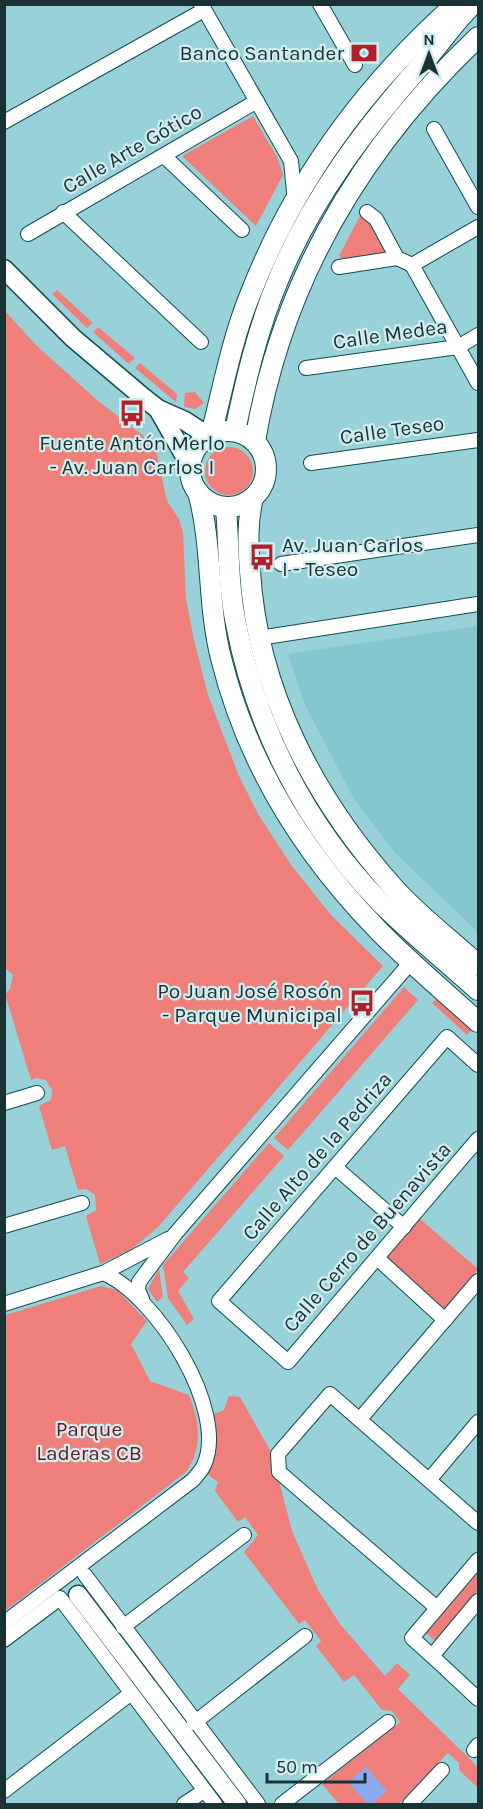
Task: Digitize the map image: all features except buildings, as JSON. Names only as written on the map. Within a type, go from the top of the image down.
[{"type":"main road","points":[[235,431],[261,326],[279,276],[297,241],[344,160],[369,126],[430,55],[452,24],[474,4]]},
{"type":"main road","points":[[444,9],[341,128],[295,202],[249,295],[209,436],[195,451],[190,465],[192,481],[198,492],[206,522],[213,617],[221,657],[232,697],[263,773],[309,850],[372,924],[478,1023]]},
{"type":"main road","points":[[430,55],[478,22]]},
{"type":"main road","points":[[255,441],[264,396],[285,321],[317,249],[346,196],[380,144],[414,102],[478,37]]},
{"type":"main road","points":[[209,436],[235,431],[255,441],[264,454],[267,468],[263,484],[253,498],[248,520],[251,592],[259,638],[284,721],[336,815],[396,890],[478,965]]},
{"type":"main road","points":[[198,492],[210,502],[226,507],[242,504],[253,498]]},
{"type":"main road","points":[[226,507],[230,588],[236,624],[254,694],[284,767],[304,804],[342,860],[381,903],[478,990]]},
{"type":"street","points":[[321,4],[354,65]]},
{"type":"street","points":[[4,122],[203,7],[291,161],[295,202]]},
{"type":"street","name":"Calle Arte Gótico","points":[[28,234],[257,101]]},
{"type":"street","points":[[434,129],[478,207]]},
{"type":"street","points":[[164,156],[242,230]]},
{"type":"street","points":[[291,161],[305,164],[319,161]]},
{"type":"street","points":[[63,212],[201,342]]},
{"type":"street","points":[[368,212],[376,219],[398,258],[411,265],[478,383]]},
{"type":"street","points":[[411,265],[478,227]]},
{"type":"street","points":[[339,267],[398,258]]},
{"type":"street","points":[[4,269],[73,338],[158,409],[185,421],[209,436]]},
{"type":"street","name":"Calle Medea","points":[[306,368],[458,347],[478,335]]},
{"type":"street","points":[[158,409],[190,465]]},
{"type":"street","points":[[185,421],[198,423],[216,414]]},
{"type":"street","name":"Calle Teseo","points":[[311,463],[478,440]]},
{"type":"street","points":[[281,564],[478,536]]},
{"type":"street","points":[[259,638],[478,604]]},
{"type":"street","points":[[4,1640],[63,1594],[83,1570],[193,1480],[204,1467],[208,1454],[206,1413],[175,1343],[142,1299],[138,1290],[139,1282],[175,1234],[412,961]]},
{"type":"street","name":"Calle Alto de la Pedriza","points":[[288,1362],[219,1301],[447,1037],[478,1065]]},
{"type":"street","points":[[4,1103],[37,1093]]},
{"type":"street","name":"Calle Cerro de Buenavista","points":[[288,1362],[478,1139]]},
{"type":"street","points":[[335,1167],[404,1227]]},
{"type":"street","points":[[4,1226],[82,1203]]},
{"type":"street","points":[[4,1304],[103,1273],[154,1249],[175,1234]]},
{"type":"street","points":[[377,1258],[446,1320]]},
{"type":"street","points":[[103,1273],[117,1279],[142,1299]]},
{"type":"street","points":[[360,1419],[478,1281]]},
{"type":"street","points":[[437,1608],[279,1472],[278,1454],[330,1394],[478,1523]]},
{"type":"street","points":[[429,1480],[478,1422]]},
{"type":"street","points":[[123,1627],[244,1535]]},
{"type":"street","points":[[478,1560],[412,1638],[478,1699]]},
{"type":"street","points":[[4,1623],[84,1586],[83,1570]]},
{"type":"street","points":[[83,1570],[194,1723],[258,1804]]},
{"type":"street","points":[[63,1594],[140,1676],[237,1804]]},
{"type":"street","points":[[63,1594],[130,1694],[215,1804]]},
{"type":"street","points":[[432,1656],[478,1601]]},
{"type":"street","points":[[194,1723],[305,1636]]},
{"type":"street","points":[[140,1676],[159,1675]]},
{"type":"street","points":[[4,1791],[130,1694]]},
{"type":"street","points":[[282,1804],[388,1722]]},
{"type":"street","points":[[171,1748],[175,1724]]},
{"type":"street","points":[[222,1785],[226,1765]]},
{"type":"street","points":[[410,1804],[442,1770]]},
{"type":"street","points":[[184,1804],[204,1791]]},
{"type":"shaded area","points":[[478,626],[478,932],[396,854],[354,799],[305,705],[288,654]]},
{"type":"shaded area","points":[[366,1767],[387,1791],[372,1804],[368,1804],[348,1782]]},
{"type":"green space","points":[[253,116],[277,157],[283,175],[256,226],[182,156]]},
{"type":"green space","points":[[360,216],[372,222],[387,253],[346,262],[339,256]]},
{"type":"green space","points":[[57,290],[93,323],[87,328],[52,294]]},
{"type":"green space","points":[[5,311],[37,346],[97,400],[145,437],[156,450],[167,501],[179,519],[183,533],[186,599],[208,695],[239,776],[258,814],[292,866],[331,915],[383,966],[158,1227],[132,1249],[100,1264],[86,1216],[96,1210],[95,1195],[86,1189],[78,1190],[65,1146],[52,1150],[39,1106],[51,1100],[52,1090],[46,1080],[36,1078],[31,1080],[5,994],[10,989],[13,975],[4,967]]},
{"type":"green space","points":[[98,327],[135,358],[129,364],[93,332]]},
{"type":"green space","points":[[140,363],[177,394],[176,402],[135,368]]},
{"type":"green space","points":[[195,392],[204,403],[195,409],[184,407],[185,393]]},
{"type":"green space","points":[[229,447],[246,454],[253,471],[246,488],[229,495],[212,488],[205,471],[212,454]]},
{"type":"green space","points":[[404,987],[418,1000],[288,1150],[274,1138]]},
{"type":"green space","points":[[437,999],[472,1030],[467,1035],[432,1003]]},
{"type":"green space","points":[[269,1143],[284,1156],[183,1272],[189,1278],[178,1291],[194,1319],[187,1325],[168,1298],[163,1265]]},
{"type":"green space","points":[[420,1219],[478,1269],[444,1310],[385,1258]]},
{"type":"green space","points":[[159,1269],[163,1297],[157,1302],[148,1289]]},
{"type":"green space","name":"Parque Laderas CB","points":[[101,1286],[117,1290],[147,1321],[131,1344],[150,1381],[189,1395],[196,1415],[198,1435],[195,1454],[186,1472],[5,1611],[5,1315]]},
{"type":"green space","points":[[229,1396],[240,1397],[270,1450],[273,1475],[279,1481],[292,1531],[318,1590],[340,1624],[385,1676],[397,1663],[410,1675],[398,1689],[478,1767],[478,1788],[459,1770],[459,1763],[448,1753],[399,1804],[339,1804],[322,1784],[400,1722],[392,1711],[382,1710],[354,1675],[344,1682],[316,1646],[321,1641],[305,1620],[299,1624],[244,1552],[258,1535],[245,1517],[238,1522],[215,1491],[218,1482],[207,1474],[215,1449],[212,1415],[224,1410]]},
{"type":"green space","points":[[478,1572],[478,1590],[435,1641],[426,1633]]},
{"type":"place","name":"Banco Santander","points":[[364,53]]},
{"type":"place","name":"Fuente Antón Merlo - Av. Juan Carlos I","points":[[132,413]]},
{"type":"place","name":"Av. Juan Carlos I - Teseo","points":[[262,557]]},
{"type":"place","name":"Pº Juan José Rosón - Parque Municipal","points":[[362,1003]]}]
